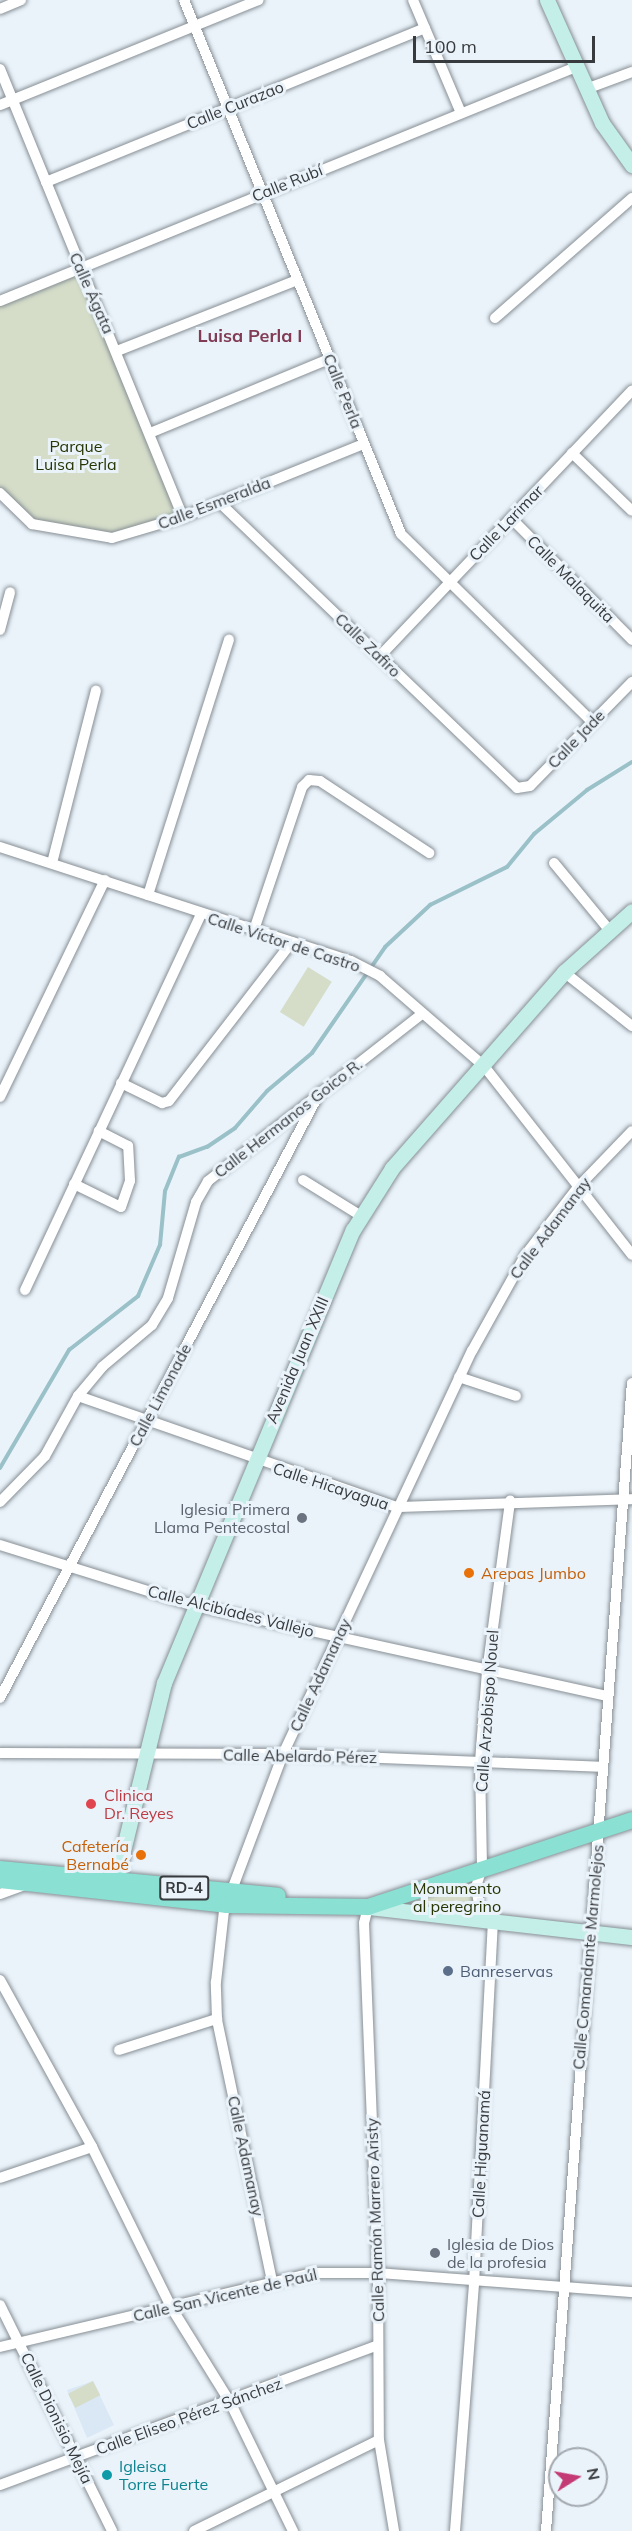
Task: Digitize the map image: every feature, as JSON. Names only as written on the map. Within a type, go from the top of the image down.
[{"type":"main road","points":[[547,0],[585,88],[607,131],[632,165]]},
{"type":"main road","name":"Avenida Juan XXIII","points":[[114,1887],[164,1683],[193,1605],[361,1216],[392,1168],[484,1066],[564,972],[610,931],[629,919]]},
{"type":"main road","name":"RD-4","points":[[0,1869],[114,1887],[230,1899],[368,1907],[482,1867],[632,1820]]},
{"type":"main road","name":"RD-4","points":[[0,1880],[28,1884],[114,1887]]},
{"type":"main road","points":[[368,1907],[589,1935],[632,1937]]},
{"type":"street","points":[[0,9],[21,0]]},
{"type":"street","name":"Calle Perla","points":[[184,0],[401,534],[592,722]]},
{"type":"street","points":[[0,105],[258,0]]},
{"type":"street","points":[[413,0],[461,113]]},
{"type":"street","name":"Calle Curazao","points":[[46,182],[425,28]]},
{"type":"street","name":"Calle Rubí","points":[[0,301],[81,271],[262,193],[576,67]]},
{"type":"street","name":"Calle Ágata","points":[[0,69],[183,517]]},
{"type":"street","points":[[585,88],[632,72]]},
{"type":"street","points":[[495,318],[632,198]]},
{"type":"street","points":[[117,351],[297,280]]},
{"type":"street","points":[[150,433],[329,359]]},
{"type":"street","name":"Calle Larimar","points":[[380,656],[632,390]]},
{"type":"street","name":"Calle Esmeralda","points":[[0,493],[32,524],[112,538],[183,517],[364,444]]},
{"type":"street","points":[[572,453],[632,511]]},
{"type":"street","name":"Calle Zafiro","points":[[219,502],[517,788]]},
{"type":"street","name":"Calle Malaquita","points":[[511,518],[632,640]]},
{"type":"street","points":[[0,630],[10,592]]},
{"type":"street","points":[[148,895],[229,640]]},
{"type":"street","name":"Calle Jade","points":[[517,788],[530,786],[632,682]]},
{"type":"street","points":[[52,863],[96,691]]},
{"type":"street","points":[[254,930],[302,787],[309,780],[320,781],[429,852]]},
{"type":"street","name":"Calle Víctor de Castro","points":[[0,847],[351,961],[380,976],[484,1066],[632,1255]]},
{"type":"street","points":[[554,863],[610,931]]},
{"type":"street","points":[[0,1097],[105,880]]},
{"type":"street","points":[[25,1290],[201,914]]},
{"type":"street","points":[[121,1083],[162,1103],[169,1101],[292,942]]},
{"type":"street","points":[[564,972],[632,1026]]},
{"type":"street","name":"Calle Hermanos Goico R.","points":[[0,1502],[45,1456],[78,1396],[102,1367],[157,1316],[174,1280],[196,1202],[208,1181],[422,1014]]},
{"type":"street","name":"Calle Limonade","points":[[0,1698],[320,1092]]},
{"type":"street","points":[[74,1184],[121,1207],[130,1181],[128,1146],[99,1131]]},
{"type":"street","name":"Calle Adamanay","points":[[272,2281],[217,2019],[216,1982],[230,1899],[283,1754],[459,1377],[526,1254],[579,1186],[632,1131]]},
{"type":"street","points":[[303,1180],[361,1216]]},
{"type":"street","points":[[459,1377],[516,1396]]},
{"type":"street","name":"Calle Comandante Marmolejos","points":[[546,2531],[562,2288],[598,1832],[600,1767],[628,1500],[632,1383]]},
{"type":"street","name":"Calle Hicayagua","points":[[78,1396],[397,1508],[510,1501],[628,1500]]},
{"type":"street","name":"Calle Arzobispo Nouel","points":[[488,1921],[476,1887],[482,1867],[480,1762],[487,1672],[510,1501]]},
{"type":"street","name":"Calle Alcibíades Vallejo","points":[[0,1545],[193,1605],[487,1672],[606,1696]]},
{"type":"street","name":"Calle Abelardo Pérez","points":[[0,1753],[283,1754],[600,1767]]},
{"type":"street","points":[[0,1894],[28,1884]]},
{"type":"street","name":"Calle Ramón Marrero Aristy","points":[[368,1907],[364,1923],[378,2273],[379,2440],[394,2531]]},
{"type":"street","name":"Calle Higuanamá","points":[[455,2531],[474,2283],[488,1921]]},
{"type":"street","points":[[0,1980],[92,2146],[171,2307],[230,2402],[293,2531]]},
{"type":"street","points":[[119,2050],[217,2019]]},
{"type":"street","points":[[0,2178],[92,2146]]},
{"type":"street","name":"Calle San Vicente de Paúl","points":[[0,2347],[313,2273],[378,2273],[474,2283],[632,2292]]},
{"type":"street","name":"Calle Dionisio Mejía","points":[[0,2305],[112,2531]]},
{"type":"street","name":"Calle Eliseo Pérez Sánchez","points":[[0,2485],[230,2402],[378,2345]]},
{"type":"street","points":[[194,2531],[379,2440]]},
{"type":"shaded area","points":[[93,2381],[114,2425],[87,2438],[67,2390]]},
{"type":"green space","name":"Parque Luisa Perla","points":[[81,271],[183,517],[112,538],[32,524],[0,493],[0,301]]},
{"type":"green space","points":[[308,967],[332,982],[304,1027],[280,1012]]},
{"type":"green space","name":"Monumento al peregrino","points":[[481,1872],[482,1921],[368,1907]]},
{"type":"green space","points":[[93,2381],[100,2395],[75,2408],[68,2394]]},
{"type":"waterway","points":[[0,1468],[69,1350],[138,1296],[160,1245],[165,1191],[179,1157],[207,1147],[235,1128],[267,1091],[312,1053],[385,947],[430,905],[507,867],[534,834],[587,790],[632,762]]},
{"type":"place","name":"Iglesia Primera Llama Pentecostal","points":[[302,1518]]},
{"type":"place","name":"Arepas Jumbo","points":[[469,1573]]},
{"type":"place","name":"Clinica Dr. Reyes","points":[[91,1804]]},
{"type":"place","name":"Cafetería Bernabé","points":[[141,1855]]},
{"type":"place","name":"Banreservas","points":[[448,1971]]},
{"type":"place","name":"Iglesia de Dios de la profesia","points":[[435,2253]]},
{"type":"place","name":"Igleisa Torre Fuerte","points":[[107,2475]]},
{"type":"district","name":"Luisa Perla I","points":[[250,336]]}]
